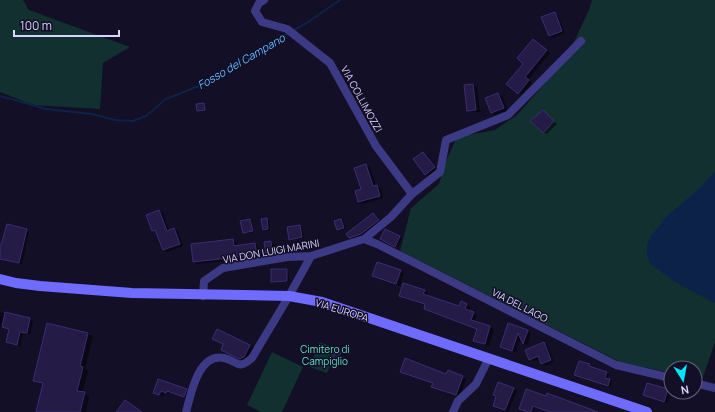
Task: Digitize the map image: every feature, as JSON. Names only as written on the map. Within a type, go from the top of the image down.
[{"type":"main road","name":"VIA EUROPA","points":[[0,279],[40,286],[132,293],[203,296],[289,296],[322,302],[647,412]]},
{"type":"street","name":"VIA COLLIMOZZI","points":[[264,0],[259,3],[255,11],[262,22],[290,32],[330,63],[376,146],[412,194]]},
{"type":"street","name":"VIA DON LUIGI MARINI","points":[[203,296],[204,281],[223,268],[287,257],[311,256],[364,239],[391,217],[412,194],[440,172],[446,140],[508,115],[581,41]]},
{"type":"street","name":"VIA DEL LAGO","points":[[364,239],[419,265],[616,365],[663,376]]},
{"type":"street","points":[[186,412],[192,388],[206,363],[212,359],[224,358],[240,365],[244,365],[252,358],[311,256]]},
{"type":"street","points":[[453,412],[458,401],[476,384],[489,358]]},
{"type":"street","points":[[703,385],[715,388]]},
{"type":"green space","points":[[0,0],[23,0],[29,10],[130,47],[103,63],[100,109],[33,105],[0,92]]},
{"type":"green space","points":[[592,0],[715,0],[715,342],[703,377],[703,360],[663,360],[663,371],[620,362],[400,251],[411,208],[439,184],[446,161],[457,137],[495,130],[517,115],[566,59],[589,10]]},
{"type":"green space","name":"Cimitero di Campiglio","points":[[319,342],[342,350],[336,365],[331,364],[327,373],[310,367]]},
{"type":"green space","points":[[272,352],[303,367],[282,412],[261,412],[247,405]]},
{"type":"water","points":[[715,171],[715,303],[682,286],[651,265],[647,254],[647,245],[651,236],[666,217],[700,188]]},
{"type":"building","points":[[555,12],[562,31],[549,36],[541,17]]},
{"type":"building","points":[[533,39],[547,50],[525,77],[529,80],[518,94],[506,84],[523,64],[517,58]]},
{"type":"building","points":[[473,84],[476,110],[467,111],[464,85]]},
{"type":"building","points":[[498,93],[504,108],[491,113],[485,98]]},
{"type":"building","points":[[204,103],[205,110],[197,111],[196,104]]},
{"type":"building","points":[[543,110],[554,121],[543,133],[530,121]]},
{"type":"building","points":[[423,152],[435,167],[425,175],[413,159]]},
{"type":"building","points":[[366,164],[373,186],[377,185],[380,196],[358,202],[355,191],[361,189],[354,168]]},
{"type":"building","points":[[159,210],[167,231],[174,228],[180,244],[163,250],[155,230],[152,231],[146,215]]},
{"type":"building","points":[[373,213],[379,220],[361,234],[349,238],[346,234]]},
{"type":"building","points":[[267,218],[268,229],[263,230],[261,219]]},
{"type":"building","points":[[250,219],[253,231],[243,233],[240,221]]},
{"type":"building","points":[[341,219],[344,228],[337,230],[334,221]]},
{"type":"building","points":[[7,224],[27,229],[19,263],[0,259],[0,245]]},
{"type":"building","points":[[300,225],[302,237],[289,240],[287,227]]},
{"type":"building","points":[[385,229],[400,236],[395,247],[380,239]]},
{"type":"building","points":[[233,239],[234,246],[255,243],[257,255],[193,262],[191,244]]},
{"type":"building","points":[[271,241],[272,253],[266,254],[264,242]]},
{"type":"building","points":[[377,262],[401,270],[396,284],[372,276]]},
{"type":"building","points":[[271,269],[287,269],[287,281],[271,282]]},
{"type":"building","points":[[403,283],[425,290],[423,294],[459,306],[461,301],[467,304],[465,309],[474,312],[471,320],[490,326],[485,344],[473,341],[477,329],[424,309],[425,304],[399,296]]},
{"type":"building","points":[[5,312],[30,318],[27,333],[20,332],[17,345],[6,342],[9,329],[2,327]]},
{"type":"building","points":[[47,323],[88,333],[80,366],[83,367],[77,391],[85,392],[80,412],[36,412],[43,383],[33,381]]},
{"type":"building","points":[[508,323],[528,330],[523,344],[518,333],[512,351],[500,347]]},
{"type":"building","points":[[217,329],[250,345],[244,357],[239,359],[221,350],[223,344],[212,339]]},
{"type":"building","points":[[544,342],[551,360],[541,364],[538,356],[529,360],[525,350]]},
{"type":"building","points":[[337,348],[342,350],[336,365],[331,363]]},
{"type":"building","points":[[405,358],[446,374],[448,370],[463,376],[456,395],[431,387],[433,383],[400,372]]},
{"type":"building","points":[[579,361],[590,364],[589,366],[607,372],[605,378],[610,379],[608,386],[574,375]]},
{"type":"building","points":[[158,379],[187,389],[184,397],[167,391],[166,393],[161,391],[159,395],[153,393]]},
{"type":"building","points":[[498,382],[514,388],[505,410],[493,406],[496,396],[493,395]]},
{"type":"building","points":[[647,383],[663,388],[663,400],[665,400],[664,402],[643,395]]},
{"type":"building","points":[[526,389],[546,396],[547,393],[598,412],[550,412],[533,406],[531,412],[528,412],[519,409]]},
{"type":"building","points":[[125,400],[142,412],[116,412]]},
{"type":"waterway","name":"Fosso del Campano","points":[[292,31],[340,0]]},
{"type":"waterway","name":"Fosso del Campano","points":[[0,96],[46,109],[92,114],[115,120],[133,121],[146,116],[166,99],[209,82],[263,47],[289,33]]}]
